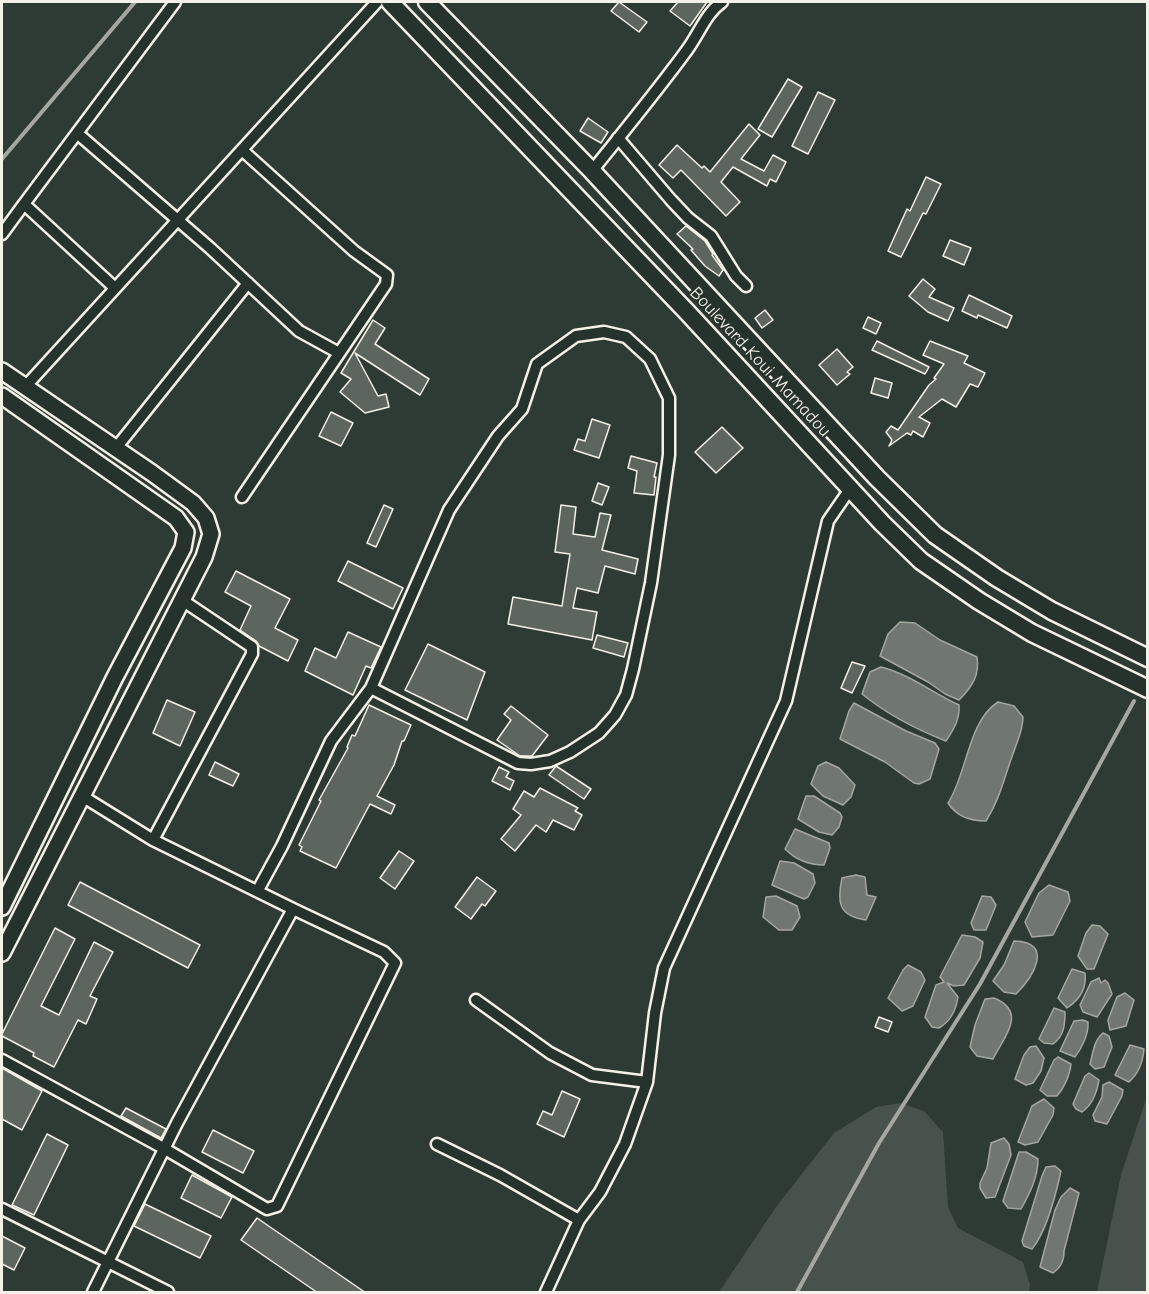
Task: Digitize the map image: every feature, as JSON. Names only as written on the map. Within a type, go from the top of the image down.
[{"type":"main road","name":"Boulevard Koui Mamadou","points":[[390,2],[695,320],[850,489],[921,561],[979,602],[1032,633],[1148,689]]},
{"type":"main road","name":"Boulevard Koui Mamadou","points":[[427,2],[592,171],[877,478],[935,535],[997,578],[1052,611],[1148,658]]},
{"type":"street","points":[[2,234],[174,2]]},
{"type":"street","points":[[25,387],[377,2]]},
{"type":"street","points":[[592,171],[693,42],[714,7],[722,2]]},
{"type":"street","points":[[77,133],[178,219],[299,331],[339,353]]},
{"type":"street","points":[[618,138],[688,218],[711,236],[736,276],[746,286]]},
{"type":"street","points":[[242,150],[354,251],[387,275],[386,284],[242,497]]},
{"type":"street","points":[[24,204],[116,288]]},
{"type":"street","points":[[116,448],[248,283]]},
{"type":"street","points":[[258,890],[282,846],[331,741],[370,688],[449,510],[498,436],[522,409],[537,364],[576,336],[604,332],[626,337],[650,359],[669,398],[669,455],[651,583],[631,678],[626,695],[615,715],[599,733],[570,752],[550,761],[524,764],[370,688]]},
{"type":"street","points":[[2,371],[193,503],[206,518],[211,534],[204,557],[2,953]]},
{"type":"street","points":[[2,396],[176,518],[186,532],[183,548],[110,688],[2,907]]},
{"type":"street","points":[[546,1293],[579,1220],[600,1192],[625,1144],[646,1082],[655,1013],[664,968],[786,701],[828,521],[850,489]]},
{"type":"street","points":[[186,532],[211,534]]},
{"type":"street","points":[[153,840],[252,654],[252,647],[182,600]]},
{"type":"street","points":[[2,1060],[165,1149],[267,1209],[276,1206],[395,963],[384,951],[292,909],[258,890],[153,840],[82,796]]},
{"type":"street","points":[[93,1293],[165,1149],[292,909]]},
{"type":"street","points":[[476,1000],[550,1053],[592,1075],[646,1082]]},
{"type":"street","points":[[437,1144],[500,1175],[579,1220]]},
{"type":"street","points":[[2,1209],[168,1293]]},
{"type":"shaded area","points":[[900,622],[915,623],[940,640],[977,657],[974,680],[959,700],[880,656],[888,634]]},
{"type":"shaded area","points":[[881,667],[911,679],[959,705],[956,724],[946,741],[902,721],[862,694],[870,672]]},
{"type":"shaded area","points":[[998,702],[1014,706],[1023,717],[1021,731],[991,813],[986,821],[969,819],[955,812],[948,803],[960,778],[980,722]]},
{"type":"shaded area","points":[[854,703],[906,731],[935,743],[939,749],[930,779],[919,784],[914,783],[885,762],[840,739]]},
{"type":"shaded area","points":[[826,762],[839,768],[855,785],[851,797],[843,805],[823,796],[811,784],[818,766]]},
{"type":"shaded area","points":[[806,796],[814,796],[840,813],[842,817],[839,827],[832,835],[819,832],[798,819]]},
{"type":"shaded area","points":[[795,829],[829,843],[830,848],[824,865],[803,861],[785,849]]},
{"type":"shaded area","points":[[780,861],[794,863],[813,874],[815,883],[808,897],[804,899],[772,885]]},
{"type":"shaded area","points":[[856,875],[865,877],[867,895],[876,897],[866,920],[850,915],[840,901],[842,878]]},
{"type":"shaded area","points":[[1049,885],[1068,892],[1070,901],[1053,935],[1032,937],[1025,922],[1039,893]]},
{"type":"shaded area","points":[[776,896],[797,906],[800,917],[792,930],[779,930],[763,917],[766,897]]},
{"type":"shaded area","points":[[982,896],[991,897],[996,905],[986,930],[974,930],[971,923]]},
{"type":"shaded area","points":[[1092,925],[1100,926],[1108,934],[1094,969],[1087,969],[1078,956],[1086,933]]},
{"type":"shaded area","points":[[962,935],[975,937],[983,942],[980,958],[964,985],[954,986],[947,983],[958,997],[956,1007],[950,1019],[943,1025],[939,1028],[932,1027],[925,1017],[936,985],[944,982],[940,977]]},
{"type":"shaded area","points":[[1014,941],[1027,943],[1034,947],[1037,954],[1034,970],[1016,994],[1004,992],[993,981],[1004,965]]},
{"type":"shaded area","points":[[908,965],[921,972],[925,980],[913,1006],[902,1011],[888,998]]},
{"type":"shaded area","points":[[1072,969],[1085,973],[1085,984],[1075,1001],[1067,1008],[1058,998]]},
{"type":"shaded area","points":[[1099,978],[1101,983],[1105,980],[1108,983],[1112,994],[1097,1017],[1083,1012],[1080,1005],[1091,982]]},
{"type":"shaded area","points":[[1125,993],[1134,1000],[1126,1026],[1110,1030],[1108,1020],[1117,997]]},
{"type":"shaded area","points":[[994,998],[1010,1010],[1012,1018],[1007,1034],[993,1059],[977,1056],[970,1047],[985,999]]},
{"type":"shaded area","points":[[1054,1008],[1065,1012],[1063,1030],[1053,1044],[1044,1043],[1039,1039]]},
{"type":"shaded area","points":[[1074,1021],[1088,1022],[1087,1031],[1075,1057],[1060,1051]]},
{"type":"shaded area","points":[[1103,1033],[1109,1036],[1112,1047],[1104,1067],[1095,1069],[1090,1064],[1096,1043]]},
{"type":"shaded area","points":[[1130,1045],[1144,1049],[1140,1067],[1129,1082],[1115,1075]]},
{"type":"shaded area","points":[[1036,1046],[1044,1058],[1041,1071],[1033,1083],[1026,1085],[1015,1079],[1024,1055],[1030,1047]]},
{"type":"shaded area","points":[[1058,1057],[1071,1064],[1069,1073],[1057,1096],[1047,1096],[1040,1090],[1054,1060]]},
{"type":"shaded area","points":[[1089,1073],[1099,1080],[1089,1106],[1082,1112],[1073,1104],[1085,1076]]},
{"type":"shaded area","points":[[1109,1082],[1123,1090],[1107,1124],[1095,1121],[1093,1115],[1102,1097],[1103,1085]]},
{"type":"shaded area","points":[[1147,1096],[1147,1292],[1097,1292],[1121,1175]]},
{"type":"shaded area","points":[[1044,1099],[1054,1108],[1053,1115],[1038,1142],[1025,1145],[1018,1142],[1032,1106]]},
{"type":"shaded area","points":[[900,1103],[924,1111],[943,1132],[948,1207],[958,1228],[1023,1262],[1030,1285],[1029,1292],[719,1292],[776,1207],[834,1133],[876,1107]]},
{"type":"shaded area","points":[[1004,1138],[1009,1144],[1011,1155],[995,1197],[986,1198],[980,1188],[980,1183],[987,1168],[991,1143]]},
{"type":"shaded area","points":[[1019,1152],[1026,1152],[1038,1159],[1037,1172],[1021,1209],[1008,1208],[1003,1201]]},
{"type":"shaded area","points":[[1055,1166],[1061,1171],[1054,1201],[1042,1232],[1032,1249],[1024,1246],[1022,1241],[1042,1176],[1046,1167]]},
{"type":"shaded area","points":[[1070,1188],[1079,1193],[1063,1261],[1053,1273],[1040,1267],[1055,1210],[1061,1197]]},
{"type":"building","points":[[619,2],[647,22],[639,32],[611,11]]},
{"type":"building","points":[[678,2],[707,2],[690,26],[670,11]]},
{"type":"building","points":[[788,79],[802,87],[772,137],[758,129]]},
{"type":"building","points":[[818,92],[835,100],[808,154],[792,146]]},
{"type":"building","points":[[588,118],[608,132],[601,143],[580,131]]},
{"type":"building","points":[[749,124],[760,135],[741,159],[764,171],[773,155],[786,162],[776,182],[770,179],[767,186],[733,167],[721,182],[740,202],[726,216],[681,170],[673,178],[659,165],[677,145],[702,168],[704,166],[710,172]]},
{"type":"building","points":[[926,177],[941,184],[926,214],[923,213],[901,257],[888,251],[907,209],[910,211]]},
{"type":"building","points":[[686,226],[705,241],[723,270],[719,276],[705,266],[691,250],[693,249],[677,234]]},
{"type":"building","points":[[950,240],[971,248],[964,265],[943,256]]},
{"type":"building","points":[[923,279],[935,289],[929,297],[954,308],[948,321],[928,312],[909,296]]},
{"type":"building","points":[[969,295],[1012,316],[1007,328],[978,315],[977,318],[962,311]]},
{"type":"building","points":[[765,310],[773,320],[762,328],[755,318]]},
{"type":"building","points":[[868,317],[881,323],[876,334],[863,328]]},
{"type":"building","points":[[373,320],[385,328],[375,344],[429,379],[420,395],[355,353],[378,396],[386,394],[389,407],[365,413],[340,392],[351,379],[341,373]]},
{"type":"building","points":[[877,341],[929,367],[925,374],[872,350]]},
{"type":"building","points":[[930,341],[968,356],[964,363],[985,373],[978,387],[970,384],[956,407],[942,399],[919,417],[930,423],[923,437],[913,431],[911,435],[907,433],[889,446],[892,440],[886,432],[891,426],[898,430],[929,385],[936,379],[934,378],[944,364],[923,355]]},
{"type":"building","points":[[837,349],[853,367],[847,372],[850,374],[837,385],[819,365]]},
{"type":"building","points":[[875,378],[892,383],[888,398],[871,393]]},
{"type":"building","points":[[331,412],[353,423],[341,446],[319,436]]},
{"type":"building","points":[[592,419],[610,425],[599,458],[574,450],[578,439],[585,441]]},
{"type":"building","points":[[722,427],[743,448],[716,473],[695,452]]},
{"type":"building","points":[[631,456],[657,463],[654,495],[634,493],[637,471],[628,468]]},
{"type":"building","points":[[598,483],[609,487],[602,505],[592,501]]},
{"type":"building","points":[[384,505],[393,509],[376,547],[367,543]]},
{"type":"building","points":[[561,505],[576,507],[573,534],[595,537],[600,513],[611,515],[602,550],[638,559],[635,574],[605,566],[598,593],[577,588],[573,608],[597,612],[592,640],[508,624],[513,597],[562,606],[570,554],[555,552]]},
{"type":"building","points":[[348,561],[403,588],[393,609],[338,581]]},
{"type":"building","points":[[236,571],[290,599],[275,628],[298,640],[288,661],[259,646],[256,641],[240,630],[251,606],[225,592]]},
{"type":"building","points":[[348,632],[381,647],[371,668],[366,666],[353,695],[305,671],[315,648],[336,658]]},
{"type":"building","points":[[597,635],[628,643],[624,657],[593,648]]},
{"type":"building","points":[[428,644],[485,672],[467,720],[405,690]]},
{"type":"building","points":[[852,662],[865,666],[852,693],[841,688]]},
{"type":"building","points":[[167,700],[195,712],[180,746],[153,733]]},
{"type":"building","points":[[369,705],[411,725],[402,741],[394,765],[377,796],[395,805],[391,814],[370,804],[336,868],[300,851],[302,847],[299,845],[321,801],[319,800],[348,748],[352,735],[355,736]]},
{"type":"building","points":[[511,706],[548,735],[532,756],[520,756],[497,740],[511,720],[504,714]]},
{"type":"building","points":[[215,762],[239,774],[233,786],[209,775]]},
{"type":"building","points":[[556,766],[591,789],[584,799],[549,775]]},
{"type":"building","points":[[499,767],[509,772],[506,777],[514,781],[510,790],[492,781]]},
{"type":"building","points":[[540,788],[578,808],[575,811],[582,815],[574,830],[553,820],[546,832],[536,825],[515,851],[501,839],[521,815],[513,809],[524,791],[534,797]]},
{"type":"building","points":[[399,851],[414,861],[395,889],[380,878]]},
{"type":"building","points":[[477,877],[496,891],[471,919],[455,907]]},
{"type":"building","points":[[80,882],[200,945],[188,968],[68,905]]},
{"type":"building","points":[[55,928],[75,939],[41,1006],[59,1015],[94,942],[113,952],[90,996],[97,999],[86,1024],[78,1020],[54,1067],[33,1056],[34,1053],[2,1034]]},
{"type":"building","points":[[879,1017],[892,1022],[888,1032],[875,1027]]},
{"type":"building","points":[[2,1068],[42,1091],[22,1130],[2,1119]]},
{"type":"building","points":[[562,1091],[580,1099],[564,1137],[537,1124],[543,1111],[552,1115]]},
{"type":"building","points":[[126,1108],[166,1129],[161,1138],[121,1116]]},
{"type":"building","points":[[213,1130],[254,1151],[243,1173],[202,1152]]},
{"type":"building","points":[[47,1134],[68,1145],[34,1215],[12,1205]]},
{"type":"building","points":[[192,1175],[232,1197],[221,1218],[181,1198]]},
{"type":"building","points":[[145,1204],[211,1236],[200,1258],[134,1226]]},
{"type":"building","points":[[257,1218],[366,1293],[318,1293],[241,1240]]},
{"type":"building","points":[[2,1236],[25,1248],[14,1270],[2,1264]]},
{"type":"waterway","points":[[2,159],[135,2]]},
{"type":"waterway","points":[[797,1292],[879,1143],[980,984],[1134,701]]}]
